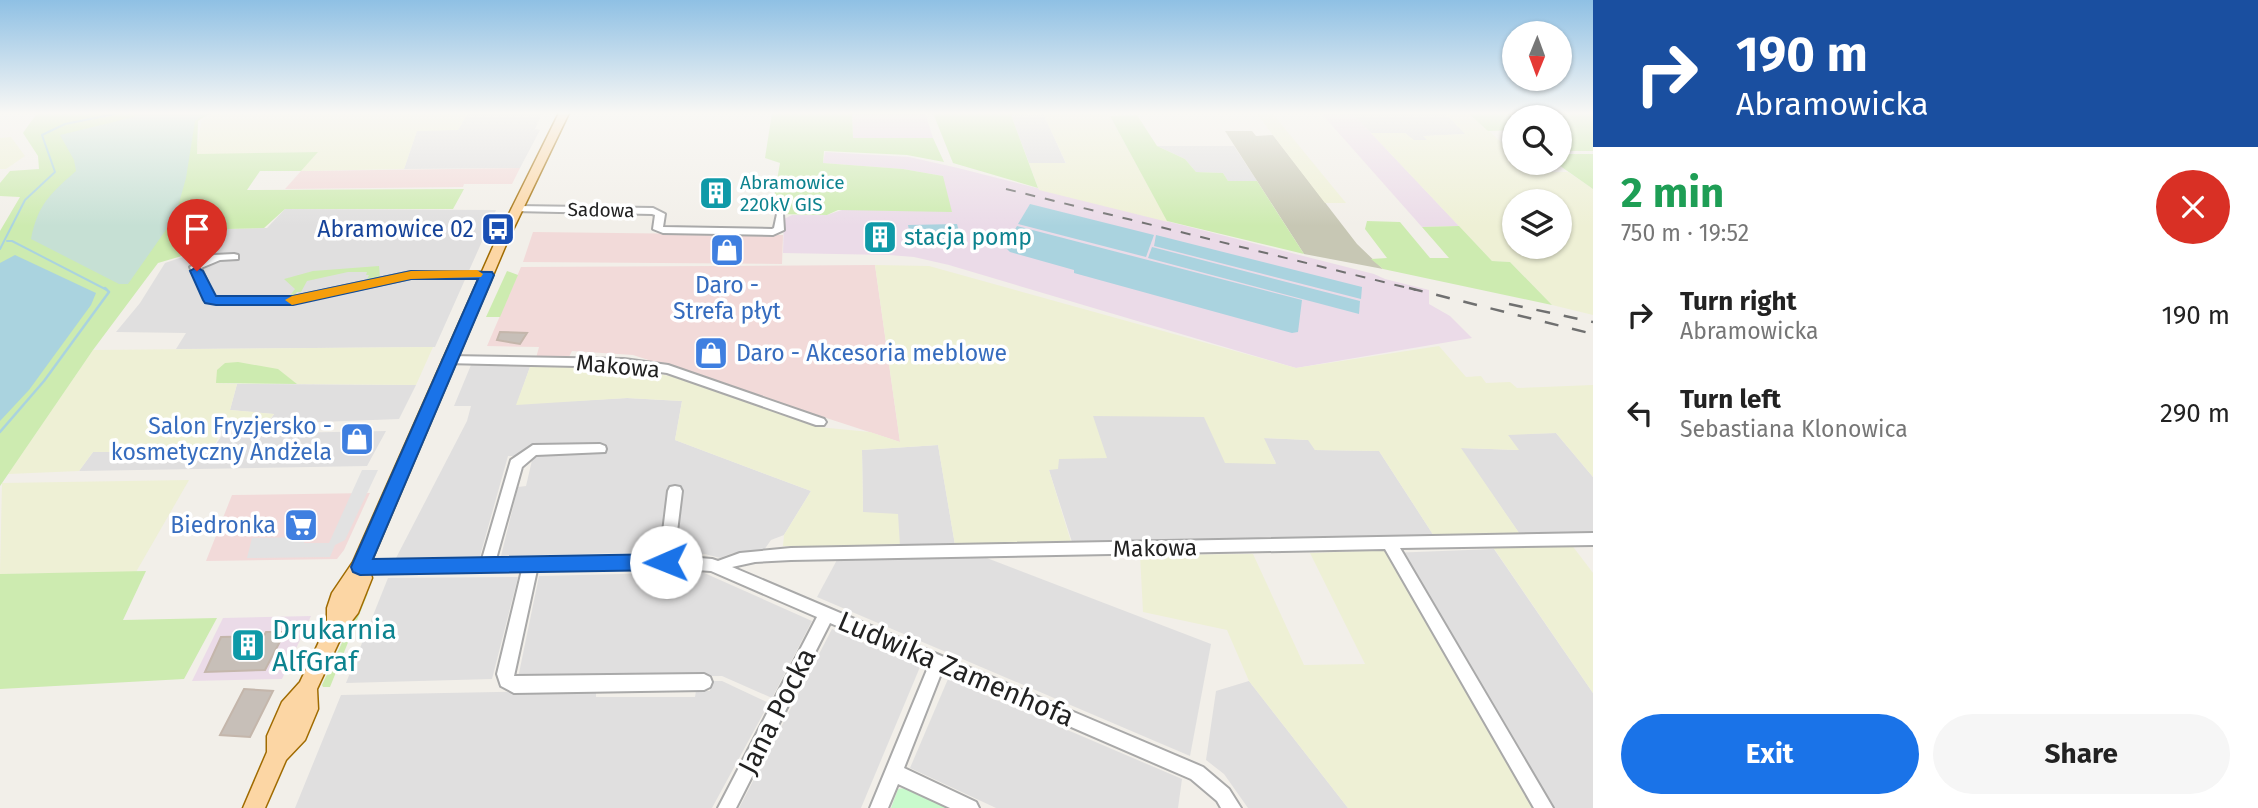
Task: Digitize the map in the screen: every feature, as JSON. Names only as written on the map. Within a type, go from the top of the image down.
[{"type":"main road","points":[[254,808],[278,752],[297,733],[307,709],[307,689],[337,625],[351,607],[359,589],[363,578],[360,567],[449,360],[546,151]]},
{"type":"street","name":"Sadowa","points":[[517,209],[653,211],[660,214],[658,226],[663,230],[773,232],[779,230],[780,216]]},
{"type":"street","points":[[234,257],[218,257],[195,267],[210,300],[293,300],[411,275],[487,275]]},
{"type":"street","name":"Makowa","points":[[449,360],[624,363],[668,369],[820,422]]},
{"type":"street","points":[[487,566],[516,464],[533,450],[600,449]]},
{"type":"street","points":[[666,562],[675,491]]},
{"type":"street","name":"Makowa","points":[[720,568],[724,562],[740,558],[834,553],[1593,539]]},
{"type":"street","points":[[1389,543],[1544,808]]},
{"type":"street","name":"Ludwika Zamenhofa","points":[[360,567],[666,562],[700,563],[720,568],[1196,773],[1223,795],[1232,808]]},
{"type":"street","points":[[531,565],[505,674],[507,681],[514,685],[704,682]]},
{"type":"street","name":"Jana Pocka","points":[[727,808],[827,614]]},
{"type":"street","points":[[879,808],[938,662]]},
{"type":"street","points":[[894,773],[970,808]]},
{"type":"shaded area","points":[[0,151],[21,151],[25,156],[6,169],[0,169]]},
{"type":"shaded area","points":[[69,151],[190,151],[175,217],[128,284],[119,284],[31,239],[37,217],[46,200],[76,171]]},
{"type":"shaded area","points":[[197,151],[410,151],[404,169],[301,171],[317,152],[196,155]]},
{"type":"shaded area","points":[[410,151],[529,151],[520,168],[404,169]]},
{"type":"shaded area","points":[[1024,151],[1060,151],[1066,164],[1029,163]]},
{"type":"shaded area","points":[[1060,151],[1129,151],[1168,222],[1039,190],[1029,163],[1066,163]]},
{"type":"shaded area","points":[[1167,151],[1237,151],[1257,181],[1228,181],[1223,173],[1196,172],[1185,159]]},
{"type":"shaded area","points":[[1238,151],[1285,151],[1357,244],[1383,269],[1304,254]]},
{"type":"shaded area","points":[[1285,151],[1303,151],[1346,203],[1325,203]]},
{"type":"shaded area","points":[[1354,151],[1388,151],[1459,226],[1422,227]]},
{"type":"shaded area","points":[[1388,151],[1502,151],[1502,175],[1572,175],[1593,189],[1593,315],[1552,305],[1510,262],[1492,261]]},
{"type":"shaded area","points":[[825,152],[909,157],[1374,274],[1429,290],[1429,304],[1450,316],[1472,338],[1296,368],[914,257],[783,253],[784,219],[792,215],[827,215],[943,176],[903,169],[823,163]]},
{"type":"shaded area","points":[[520,168],[512,184],[285,189],[301,171]]},
{"type":"shaded area","points":[[285,209],[496,210],[435,347],[176,349],[186,333],[116,332],[140,303],[165,263],[209,248],[228,229],[267,228]]},
{"type":"shaded area","points":[[533,232],[783,235],[782,264],[523,262]]},
{"type":"shaded area","points":[[875,265],[900,442],[633,355],[572,351],[568,359],[536,358],[539,347],[487,346],[521,267]]},
{"type":"shaded area","points":[[875,265],[929,266],[1296,368],[1439,346],[1466,377],[1481,376],[1486,383],[1510,382],[1517,388],[1593,385],[1593,477],[1556,433],[1508,435],[1519,450],[1461,448],[1519,533],[1434,536],[1379,451],[1315,450],[1308,440],[1264,438],[1276,464],[1225,463],[1204,417],[1093,416],[1107,458],[1059,459],[1058,469],[1049,470],[1072,545],[955,545],[938,445],[862,450],[863,512],[898,514],[900,546],[783,546],[784,535],[811,491],[675,440],[682,401],[627,398],[516,405],[530,367],[621,367],[685,379],[818,427],[870,432],[900,442]]},
{"type":"shaded area","points":[[433,347],[416,385],[297,384],[277,369],[225,363],[216,383],[237,384],[230,410],[274,414],[264,426],[223,427],[212,451],[93,452],[79,471],[8,474],[93,350]]},
{"type":"shaded area","points":[[471,365],[530,367],[517,404],[627,398],[682,401],[675,440],[811,491],[784,535],[771,540],[764,550],[733,553],[720,558],[705,554],[663,552],[501,556],[518,487],[526,486],[533,456],[508,456],[480,556],[396,558],[467,421],[471,406],[454,406]]},
{"type":"shaded area","points":[[237,384],[416,385],[399,419],[268,424],[274,414],[230,410]]},
{"type":"shaded area","points":[[1093,416],[1204,416],[1276,463],[1263,438],[1309,440],[1315,450],[1379,451],[1434,536],[1072,542],[1049,470]]},
{"type":"shaded area","points":[[386,431],[367,466],[79,471],[93,452],[211,451],[223,434]]},
{"type":"shaded area","points":[[1556,433],[1593,477],[1593,532],[1519,533],[1460,448],[1518,450],[1507,434]]},
{"type":"shaded area","points":[[938,445],[955,545],[900,546],[863,512],[862,450]]},
{"type":"shaded area","points":[[362,470],[378,470],[345,540],[335,545],[330,557],[247,558],[252,538],[306,537],[304,543],[329,543]]},
{"type":"shaded area","points":[[189,480],[136,572],[0,574],[2,483]]},
{"type":"shaded area","points":[[370,493],[344,550],[337,559],[206,561],[232,495]]},
{"type":"shaded area","points":[[1571,544],[1593,573],[1593,693],[1493,547]]},
{"type":"shaded area","points":[[1494,549],[1593,693],[1593,808],[1547,808],[1390,553]]},
{"type":"shaded area","points":[[1389,550],[1547,808],[1348,808],[1249,681],[1227,630],[1143,612],[1140,555],[1253,554],[1304,665],[1365,664],[1310,553]]},
{"type":"shaded area","points":[[979,555],[1211,644],[1190,756],[817,597],[838,558]]},
{"type":"shaded area","points":[[702,572],[812,621],[772,698],[722,676],[518,678],[539,576]]},
{"type":"shaded area","points":[[518,577],[492,679],[346,683],[388,578]]},
{"type":"shaded area","points":[[311,616],[282,679],[192,681],[223,618]]},
{"type":"shaded area","points":[[832,629],[920,667],[861,808],[739,808]]},
{"type":"shaded area","points":[[948,679],[1182,779],[1178,808],[996,808],[910,768]]},
{"type":"shaded area","points":[[711,681],[722,681],[769,703],[712,808],[295,808],[341,695],[596,690],[596,697],[695,697],[696,691],[710,691]]},
{"type":"shaded area","points":[[1249,681],[1348,808],[1248,808],[1224,774],[1206,760],[1216,691]]},
{"type":"green space","points":[[35,151],[197,151],[197,154],[318,152],[301,171],[260,171],[247,190],[464,189],[453,209],[285,209],[264,228],[228,229],[209,248],[158,263],[93,350],[0,486],[0,231],[20,197],[0,196],[0,183],[10,171],[39,169],[38,156]]},
{"type":"green space","points":[[766,151],[939,151],[944,162],[907,155],[824,151],[823,163],[903,169],[943,176],[952,212],[838,210],[827,215],[778,214],[780,203],[773,203],[780,163],[765,158]]},
{"type":"green space","points":[[948,151],[1024,151],[1038,188],[953,163]]},
{"type":"green space","points":[[1129,151],[1167,151],[1185,159],[1196,172],[1223,173],[1228,181],[1257,181],[1304,254],[1167,221]]},
{"type":"green space","points":[[1572,154],[1593,154],[1593,189],[1572,174]]},
{"type":"green space","points":[[1367,221],[1400,222],[1430,258],[1449,258],[1422,227],[1459,226],[1492,261],[1510,262],[1552,305],[1383,269],[1371,259],[1387,258],[1365,229]]},
{"type":"green space","points":[[379,266],[380,278],[366,281],[369,275],[366,275],[367,272],[348,272],[307,281],[301,292],[297,292],[293,297],[289,297],[295,289],[284,279],[313,271]]},
{"type":"green space","points":[[507,271],[518,275],[500,317],[486,317]]},
{"type":"green space","points":[[238,362],[278,369],[297,384],[216,383],[217,370],[225,363]]},
{"type":"green space","points":[[146,571],[123,620],[217,618],[184,679],[0,689],[0,574]]},
{"type":"green space","points":[[368,593],[330,687],[323,687],[365,594]]},
{"type":"green space","points":[[905,788],[948,808],[891,808],[898,789]]},
{"type":"water","points":[[1030,204],[1154,235],[1146,257],[1018,224]]},
{"type":"water","points":[[957,224],[963,247],[912,247],[908,225]]},
{"type":"water","points":[[1017,226],[1302,300],[1298,332],[1292,333],[1074,273],[1074,270],[1010,252],[1005,247]]},
{"type":"water","points":[[1156,235],[1362,287],[1361,299],[1154,246]]},
{"type":"water","points":[[1152,247],[1360,301],[1359,314],[1148,258]]},
{"type":"water","points":[[15,255],[96,293],[91,305],[29,390],[0,421],[0,263]]},
{"type":"building","name":"stacja pomp","points":[[865,227],[892,227],[895,247],[867,248]]},
{"type":"building","points":[[500,332],[527,333],[520,344],[497,340]]},
{"type":"building","name":"Drukarnia AlfGraf","points":[[266,632],[285,632],[265,670],[205,672],[221,637],[264,636]]},
{"type":"building","points":[[244,689],[273,691],[250,737],[220,735]]},
{"type":"waterway","points":[[0,249],[25,200],[55,172],[48,151]]},
{"type":"waterway","points":[[7,241],[12,241],[107,290]]},
{"type":"waterway","points":[[0,432],[44,381],[109,292],[107,290]]},
{"type":"railway","points":[[1006,189],[1416,290]]},
{"type":"railway","points":[[1409,288],[1593,334]]},
{"type":"railway","points":[[1509,304],[1593,322]]},
{"type":"slow traffic","points":[[292,300],[411,275],[477,274]]},
{"type":"place","name":"Abramowice 220kV GIS","points":[[716,193]]},
{"type":"place","name":"Abramowice 02","points":[[498,229]]},
{"type":"place","name":"stacja pomp","points":[[880,237]]},
{"type":"place","name":"Daro - Strefa płyt","points":[[727,250]]},
{"type":"place","name":"Daro - Akcesoria meblowe","points":[[711,353]]},
{"type":"place","name":"Salon Fryzjersko - kosmetyczny Andżela","points":[[357,439]]},
{"type":"place","name":"Biedronka","points":[[301,525]]},
{"type":"place","name":"Drukarnia AlfGraf","points":[[248,645]]},
{"type":"route","points":[[197,271],[210,300],[281,301],[411,275],[487,275],[360,567],[666,562]]}]
